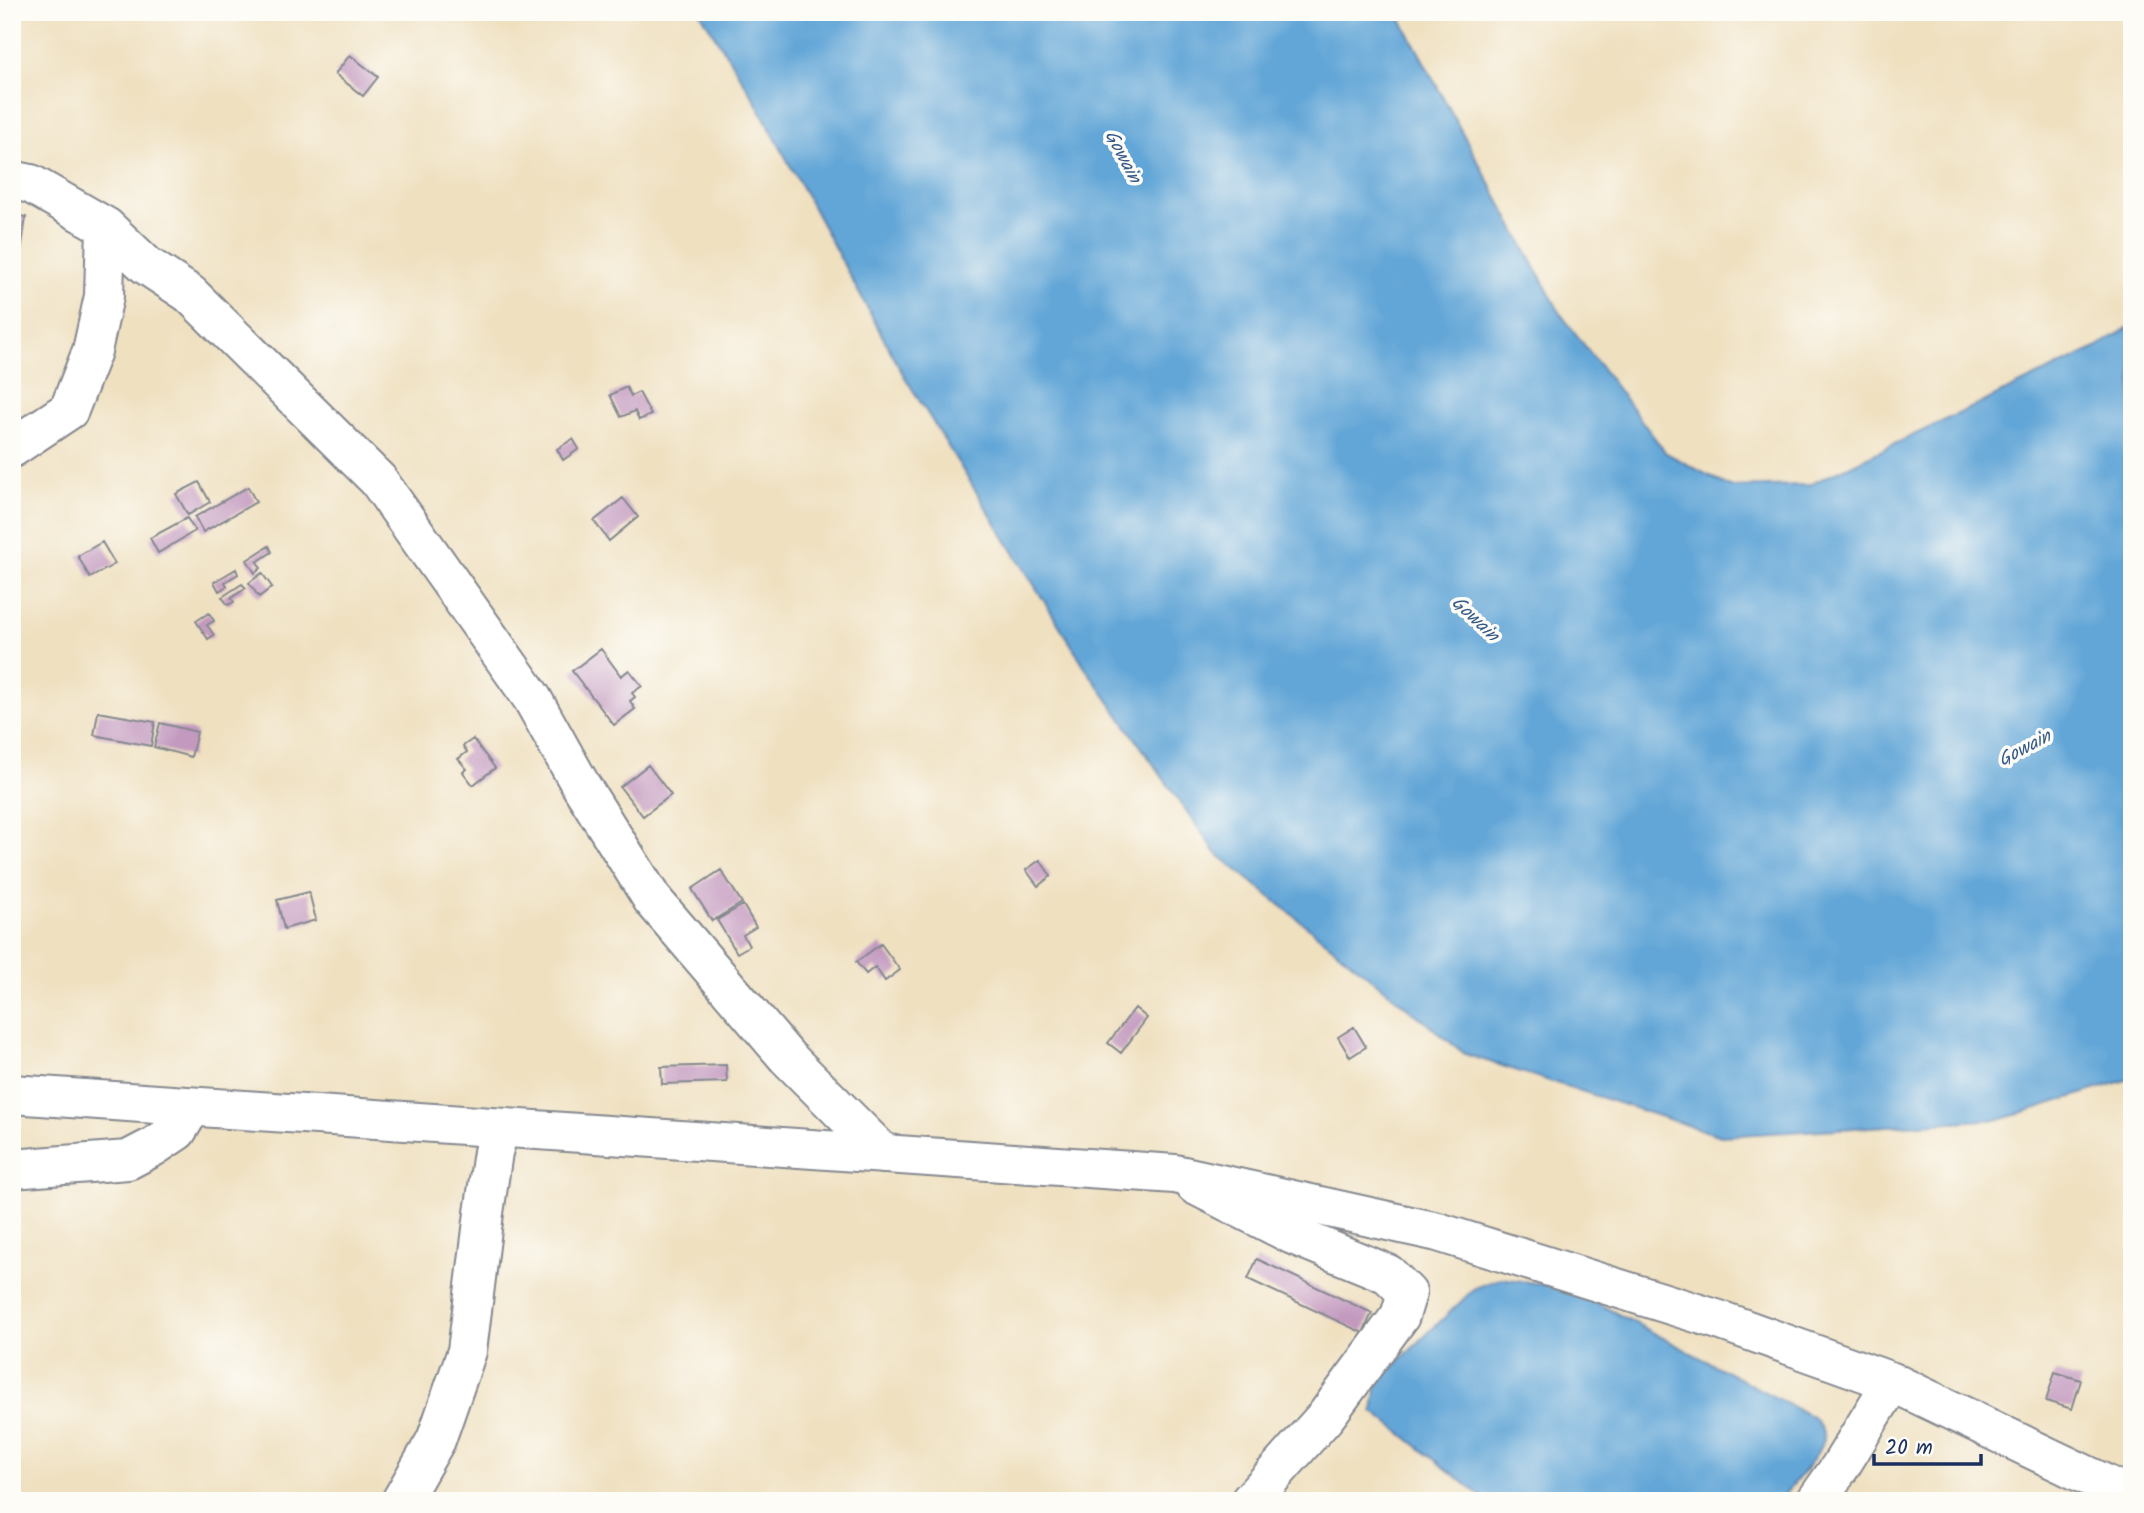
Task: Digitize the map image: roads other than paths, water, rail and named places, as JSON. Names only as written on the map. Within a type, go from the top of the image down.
[{"type":"main road","points":[[12,180],[31,184],[106,227],[146,265],[190,294],[378,480],[532,698],[580,784],[652,899],[787,1057],[884,1154]]},
{"type":"main road","points":[[12,448],[69,410],[92,351],[104,296],[106,227]]},
{"type":"main road","points":[[12,1094],[1175,1174],[1437,1232],[1722,1321],[1892,1382],[2132,1497]]},
{"type":"main road","points":[[12,1168],[128,1160],[177,1131],[192,1107]]},
{"type":"main road","points":[[401,1501],[436,1440],[467,1351],[493,1152],[500,1128]]},
{"type":"main road","points":[[1175,1174],[1293,1235],[1388,1274],[1407,1293],[1400,1316],[1326,1416],[1250,1501]]},
{"type":"main road","points":[[1816,1501],[1892,1382]]},
{"type":"water","name":"Gowain","points":[[700,12],[1397,12],[1560,313],[1666,453],[1730,487],[1809,485],[2092,350],[2132,325],[2132,1078],[2002,1119],[1721,1136],[1465,1054],[1216,853],[1087,670],[903,374],[753,97]]},
{"type":"water","points":[[1501,1278],[1569,1288],[1814,1418],[1823,1435],[1817,1453],[1779,1501],[1487,1501],[1373,1411],[1377,1382],[1475,1288]]}]
